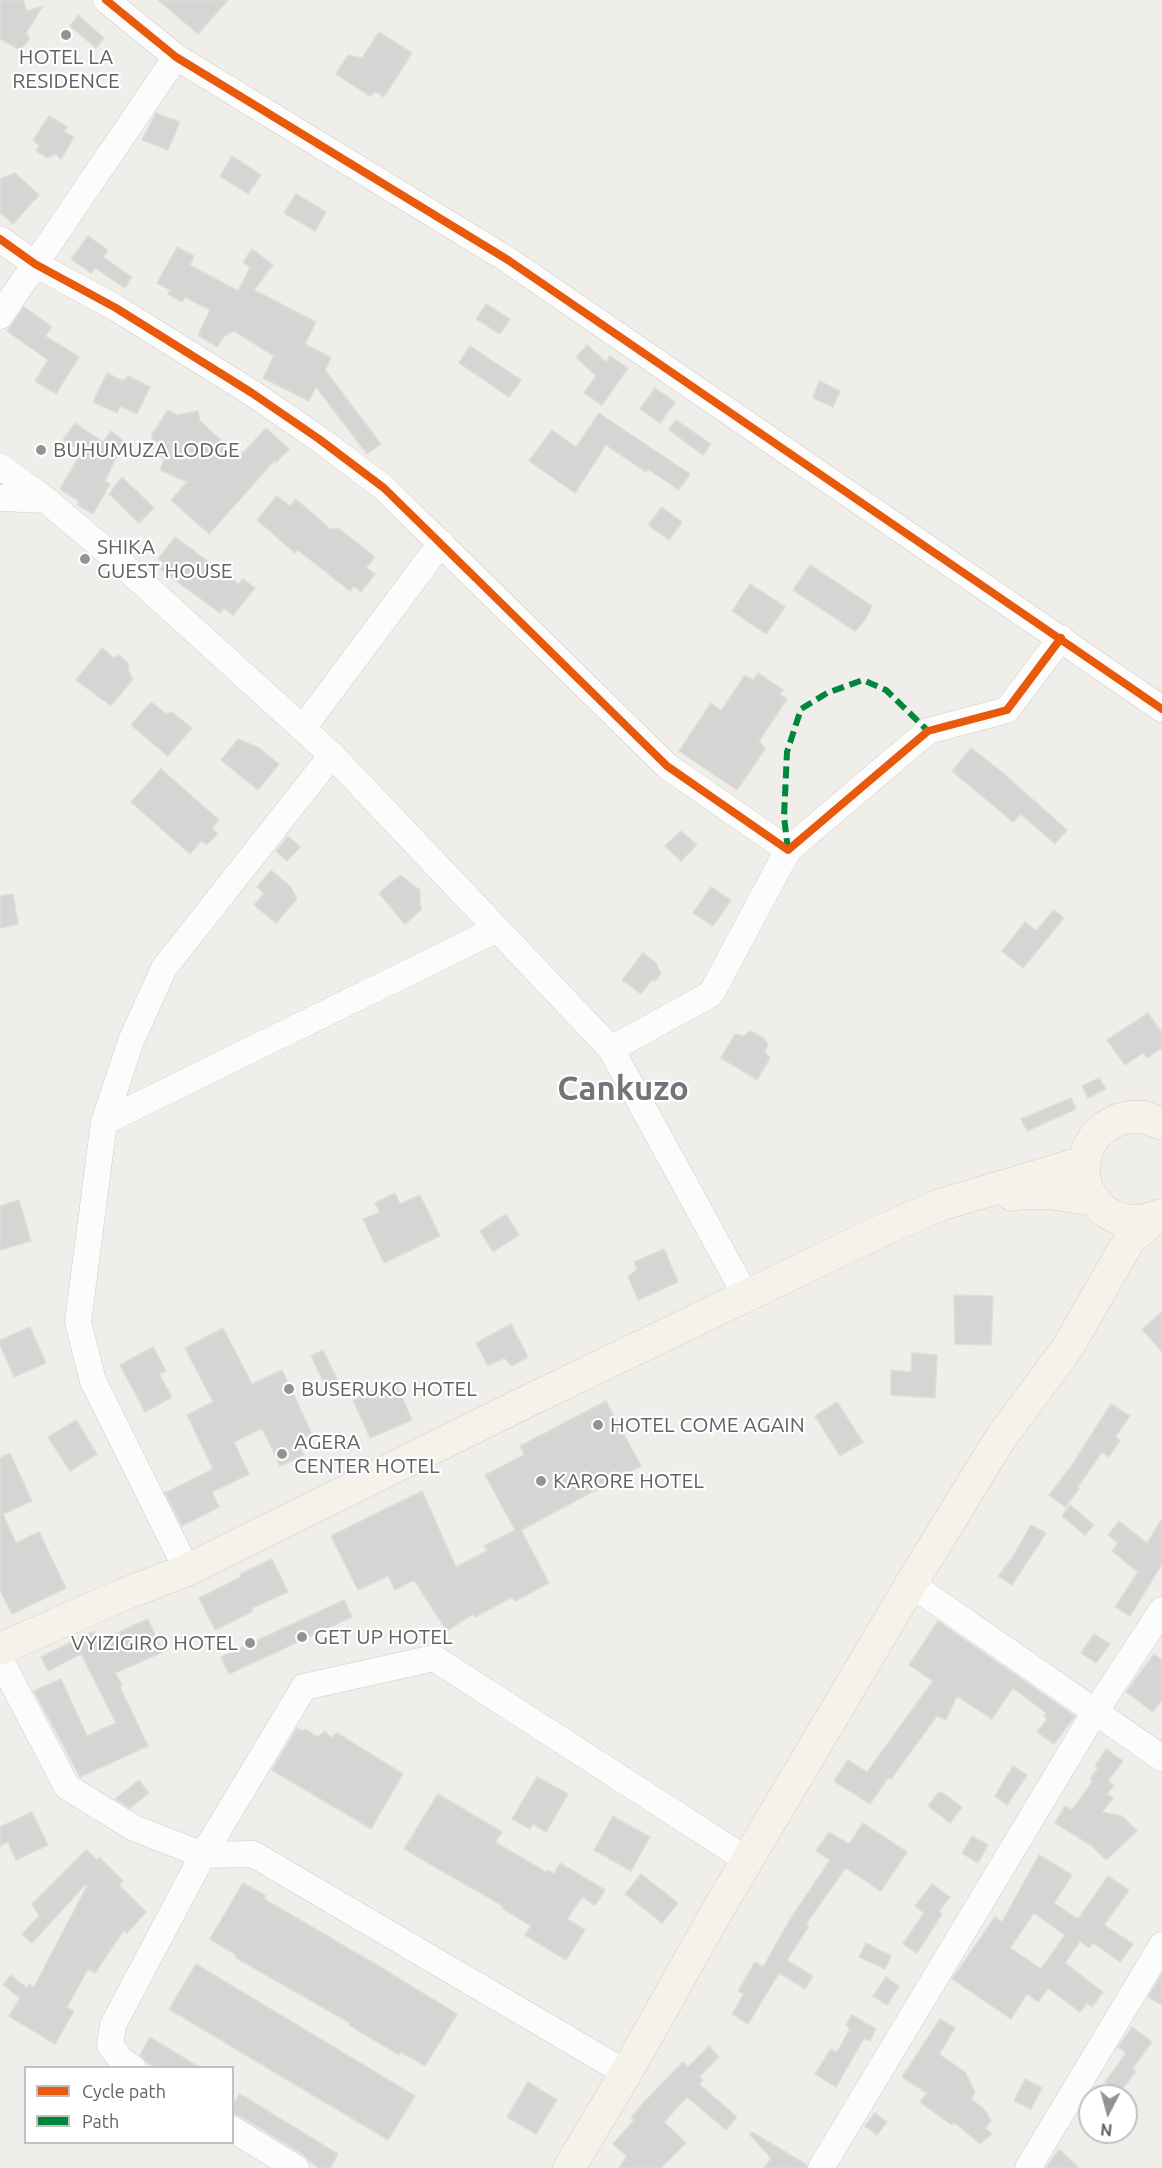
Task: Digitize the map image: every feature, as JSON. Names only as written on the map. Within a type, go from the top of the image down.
[{"type":"main road","points":[[1068,1347],[1104,1209],[1085,1182],[1084,1162],[1088,1148],[1095,1136],[1111,1124],[1130,1117],[1160,1120]]},
{"type":"main road","points":[[0,1648],[122,1595],[187,1570],[532,1399],[885,1229],[940,1205],[1084,1162]]},
{"type":"main road","points":[[940,1205],[1024,1193],[1060,1195],[1136,1221],[1159,1216]]},
{"type":"main road","points":[[569,2168],[626,2073],[747,1860],[1000,1439],[1068,1347],[1130,1239],[1159,1216]]},
{"type":"street","points":[[106,0],[176,57],[508,260],[1162,709]]},
{"type":"street","points":[[0,316],[176,57]]},
{"type":"street","points":[[0,239],[35,264],[172,342],[291,420],[384,488],[667,766],[788,850]]},
{"type":"street","points":[[0,466],[46,500],[117,560],[332,755],[611,1049],[746,1296]]},
{"type":"street","points":[[0,498],[46,500]]},
{"type":"street","points":[[303,728],[441,543]]},
{"type":"street","points":[[611,1049],[711,994],[788,850],[928,731],[1007,710],[1061,638]]},
{"type":"street","points":[[187,1570],[93,1381],[78,1322],[105,1122],[131,1041],[164,968],[332,755]]},
{"type":"street","points":[[105,1122],[497,929]]},
{"type":"street","points":[[911,1584],[1162,1758]]},
{"type":"street","points":[[821,2168],[1095,1712],[1162,1611]]},
{"type":"street","points":[[131,2066],[120,2060],[110,2045],[113,2025],[203,1855],[304,1687],[434,1658],[747,1860]]},
{"type":"street","points":[[0,1659],[67,1787],[134,1828],[203,1855],[253,1854],[626,2073]]},
{"type":"street","points":[[1028,2168],[1162,1945]]},
{"type":"street","points":[[234,2130],[296,2168]]},
{"type":"building","points":[[0,0],[23,0],[27,11],[43,6],[26,33],[30,39],[20,50],[0,39]]},
{"type":"building","points":[[158,0],[228,0],[198,34]]},
{"type":"building","points":[[78,15],[104,38],[96,48],[70,26]]},
{"type":"building","points":[[379,32],[412,53],[384,97],[376,92],[370,96],[336,74],[348,55],[362,58]]},
{"type":"building","points":[[156,113],[180,122],[168,150],[142,140]]},
{"type":"building","points":[[49,116],[68,127],[63,131],[74,137],[61,159],[56,154],[47,158],[36,151],[39,146],[33,140]]},
{"type":"building","points":[[232,156],[261,175],[248,194],[220,176]]},
{"type":"building","points":[[15,173],[39,195],[13,224],[0,213],[0,179]]},
{"type":"building","points":[[296,194],[326,212],[315,231],[284,213]]},
{"type":"building","points":[[88,236],[108,250],[103,257],[132,277],[125,288],[95,268],[91,273],[71,259]]},
{"type":"building","points":[[177,247],[194,256],[190,265],[238,291],[250,268],[243,262],[252,249],[273,265],[254,290],[316,322],[305,344],[331,358],[325,370],[381,444],[367,454],[316,387],[309,401],[263,378],[274,356],[234,331],[224,336],[217,347],[198,335],[210,310],[185,297],[182,302],[168,294],[170,290],[157,283]]},
{"type":"building","points":[[486,304],[510,319],[500,334],[476,319]]},
{"type":"building","points":[[24,307],[52,327],[45,336],[79,357],[56,394],[35,381],[48,360],[7,331]]},
{"type":"building","points":[[587,345],[606,362],[610,356],[628,368],[602,405],[584,393],[596,376],[576,357]]},
{"type":"building","points":[[470,346],[521,380],[509,397],[459,363]]},
{"type":"building","points":[[107,373],[123,381],[128,376],[150,387],[137,414],[120,406],[117,413],[93,402]]},
{"type":"building","points":[[819,381],[840,391],[833,407],[813,398]]},
{"type":"building","points":[[655,388],[675,402],[660,423],[640,409]]},
{"type":"building","points":[[168,410],[177,415],[198,411],[200,421],[239,457],[266,428],[289,449],[276,463],[274,461],[209,534],[171,500],[187,482],[160,470],[164,460],[159,454],[162,446],[152,439],[152,434]]},
{"type":"building","points":[[599,413],[690,474],[679,490],[648,469],[646,472],[606,445],[575,493],[529,461],[552,430],[576,447]]},
{"type":"building","points":[[676,420],[711,444],[703,455],[669,430]]},
{"type":"building","points":[[75,423],[103,442],[111,431],[124,441],[105,481],[110,484],[93,514],[78,505],[79,501],[60,489],[82,452],[63,440]]},
{"type":"building","points":[[122,477],[154,508],[139,523],[109,494]]},
{"type":"building","points":[[277,496],[290,506],[296,499],[330,529],[339,529],[375,557],[366,568],[375,574],[361,592],[354,586],[350,591],[298,550],[295,553],[257,520]]},
{"type":"building","points":[[662,507],[682,522],[669,540],[648,525]]},
{"type":"building","points":[[175,537],[239,584],[243,579],[255,588],[233,615],[224,608],[220,613],[160,569],[164,563],[158,559]]},
{"type":"building","points":[[810,565],[872,606],[865,620],[855,631],[793,590]]},
{"type":"building","points":[[750,584],[785,607],[766,634],[732,611]]},
{"type":"building","points":[[102,648],[114,658],[119,655],[129,664],[128,670],[133,679],[111,706],[76,680]]},
{"type":"building","points":[[758,673],[783,690],[780,695],[787,699],[759,741],[765,749],[737,790],[679,751],[711,703],[721,711],[745,675],[753,680]]},
{"type":"building","points":[[151,702],[166,714],[172,712],[192,728],[168,756],[131,725]]},
{"type":"building","points":[[238,739],[259,748],[279,764],[258,790],[221,760]]},
{"type":"building","points":[[971,748],[1002,772],[1067,830],[1055,844],[1021,814],[1013,822],[952,771]]},
{"type":"building","points":[[161,769],[219,820],[212,828],[218,833],[207,845],[201,841],[190,854],[131,802]]},
{"type":"building","points":[[681,831],[697,845],[681,861],[665,846]]},
{"type":"building","points":[[288,836],[300,847],[287,861],[276,851]]},
{"type":"building","points":[[271,870],[291,887],[297,899],[276,923],[254,905],[264,893],[257,887]]},
{"type":"building","points":[[400,875],[420,890],[422,909],[405,924],[379,893]]},
{"type":"building","points":[[711,887],[731,900],[713,926],[693,913]]},
{"type":"building","points":[[13,894],[18,924],[0,928],[0,896]]},
{"type":"building","points":[[1054,910],[1064,918],[1023,968],[1002,951],[1025,922],[1036,931]]},
{"type":"building","points":[[643,953],[655,962],[661,973],[641,994],[622,980]]},
{"type":"building","points":[[1148,1013],[1162,1033],[1162,1048],[1147,1058],[1143,1053],[1125,1065],[1107,1040]]},
{"type":"building","points":[[750,1031],[763,1038],[768,1044],[765,1052],[770,1058],[757,1080],[721,1058],[735,1034],[744,1036]]},
{"type":"building","points":[[1099,1078],[1106,1089],[1088,1098],[1082,1086]]},
{"type":"building","points":[[1071,1098],[1076,1109],[1027,1131],[1021,1119]]},
{"type":"building","points":[[395,1193],[400,1204],[420,1195],[440,1236],[384,1263],[363,1219],[380,1212],[375,1203]]},
{"type":"building","points":[[19,1200],[31,1241],[0,1250],[0,1206]]},
{"type":"building","points":[[506,1214],[519,1235],[493,1252],[480,1231]]},
{"type":"building","points":[[664,1249],[678,1282],[638,1300],[628,1277],[637,1269],[634,1262]]},
{"type":"building","points":[[954,1295],[993,1296],[991,1345],[955,1344]]},
{"type":"building","points":[[1162,1312],[1162,1352],[1142,1329]]},
{"type":"building","points":[[511,1324],[528,1357],[512,1366],[504,1358],[488,1366],[476,1343]]},
{"type":"building","points":[[30,1327],[46,1363],[14,1377],[0,1340]]},
{"type":"building","points":[[223,1328],[252,1384],[282,1370],[312,1434],[297,1441],[304,1455],[280,1466],[262,1428],[234,1442],[249,1474],[212,1492],[219,1507],[182,1526],[165,1493],[213,1469],[187,1415],[213,1402],[185,1348]]},
{"type":"building","points":[[153,1347],[166,1371],[159,1374],[172,1397],[145,1412],[120,1365]]},
{"type":"building","points":[[323,1350],[341,1387],[329,1393],[311,1356]]},
{"type":"building","points":[[912,1353],[937,1355],[935,1398],[891,1395],[891,1370],[911,1372]]},
{"type":"building","points":[[395,1381],[412,1420],[370,1438],[353,1400]]},
{"type":"building","points":[[606,1401],[641,1466],[521,1530],[549,1583],[515,1601],[512,1597],[475,1617],[473,1614],[447,1631],[414,1580],[395,1590],[388,1576],[358,1590],[331,1536],[422,1491],[456,1567],[487,1551],[484,1546],[515,1530],[485,1475],[524,1455],[520,1446]]},
{"type":"building","points":[[837,1402],[863,1442],[840,1456],[815,1416]]},
{"type":"building","points":[[1111,1404],[1130,1416],[1115,1437],[1120,1440],[1109,1457],[1102,1452],[1065,1507],[1049,1495],[1070,1468]]},
{"type":"building","points":[[76,1420],[97,1454],[70,1471],[48,1437]]},
{"type":"building","points":[[10,1453],[32,1501],[3,1514],[16,1543],[39,1532],[66,1588],[12,1614],[0,1590],[0,1458]]},
{"type":"building","points":[[1070,1505],[1094,1525],[1085,1535],[1062,1516]]},
{"type":"building","points":[[1162,1519],[1162,1564],[1130,1616],[1115,1607],[1138,1572],[1112,1551],[1118,1543],[1108,1535],[1119,1521],[1147,1543]]},
{"type":"building","points":[[1031,1525],[1046,1533],[1012,1585],[998,1576],[1012,1558]]},
{"type":"building","points":[[272,1559],[288,1592],[252,1608],[253,1611],[215,1630],[199,1598],[241,1577],[240,1574]]},
{"type":"building","points":[[344,1600],[352,1617],[229,1674],[221,1657]]},
{"type":"building","points":[[148,1619],[163,1652],[115,1673],[148,1746],[80,1777],[34,1691],[61,1679],[87,1736],[116,1723],[81,1654],[48,1671],[41,1657],[94,1631],[99,1641]]},
{"type":"building","points":[[938,1621],[1075,1716],[1054,1744],[1037,1732],[1047,1719],[1044,1716],[1046,1713],[1013,1688],[992,1719],[957,1696],[946,1720],[937,1716],[870,1804],[834,1781],[848,1760],[867,1772],[933,1681],[909,1665]]},
{"type":"building","points":[[1094,1634],[1110,1644],[1096,1663],[1081,1653]]},
{"type":"building","points":[[1154,1654],[1162,1660],[1162,1700],[1153,1712],[1126,1692]]},
{"type":"building","points":[[297,1728],[303,1731],[305,1729],[318,1737],[325,1731],[331,1738],[337,1733],[403,1774],[371,1829],[272,1770]]},
{"type":"building","points":[[1106,1749],[1123,1761],[1108,1781],[1114,1785],[1107,1794],[1113,1798],[1102,1812],[1122,1816],[1137,1831],[1106,1860],[1092,1846],[1055,1823],[1065,1806],[1072,1810],[1093,1781],[1090,1779],[1098,1768],[1095,1766]]},
{"type":"building","points":[[1013,1766],[1027,1775],[1007,1805],[995,1796]]},
{"type":"building","points":[[537,1777],[568,1794],[546,1832],[533,1824],[530,1829],[512,1819]]},
{"type":"building","points":[[139,1780],[149,1793],[130,1808],[115,1799]]},
{"type":"building","points":[[938,1793],[943,1793],[962,1807],[950,1823],[928,1806]]},
{"type":"building","points":[[438,1794],[502,1832],[495,1842],[546,1872],[548,1870],[554,1874],[560,1863],[605,1890],[595,1905],[582,1897],[567,1919],[585,1930],[566,1960],[525,1935],[531,1926],[502,1908],[503,1906],[404,1849]]},
{"type":"building","points":[[32,1812],[48,1845],[16,1860],[8,1842],[0,1846],[0,1827]]},
{"type":"building","points":[[613,1816],[650,1837],[631,1871],[594,1850]]},
{"type":"building","points":[[863,1823],[907,1852],[881,1891],[846,1868],[806,1924],[809,1926],[787,1960],[813,1976],[805,1989],[779,1973],[748,2024],[732,2014],[744,1994],[738,1991],[755,1962],[763,1967],[791,1918],[830,1860],[816,1851],[829,1832],[849,1844]]},
{"type":"building","points":[[972,1836],[988,1845],[978,1863],[962,1853]]},
{"type":"building","points":[[86,1850],[97,1860],[99,1857],[123,1881],[119,1885],[146,1912],[127,1933],[124,1930],[95,1973],[88,1969],[67,2007],[74,2011],[55,2044],[9,2016],[20,1998],[3,1985],[11,1975],[27,1988],[29,1984],[34,1987],[87,1886],[85,1885],[32,1943],[22,1934],[39,1916],[32,1904]]},
{"type":"building","points":[[1039,1855],[1072,1875],[1054,1903],[1078,1919],[1108,1876],[1129,1890],[1104,1925],[1133,1944],[1120,1962],[1093,1943],[1089,1948],[1080,1941],[1065,1963],[1103,1992],[1092,2007],[1087,2003],[1080,2012],[1048,1988],[1038,2002],[1027,1994],[1011,2019],[952,1979],[995,1917],[1002,1922]],"holes":[[[1034,1913],[1065,1935],[1041,1969],[1010,1948]]]},
{"type":"building","points":[[641,1874],[678,1903],[662,1923],[625,1894]]},
{"type":"building","points":[[243,1883],[266,1896],[264,1899],[457,2014],[425,2066],[401,2052],[399,2055],[349,2025],[350,2023],[236,1958],[236,1955],[210,1939]]},
{"type":"building","points":[[932,1884],[950,1897],[939,1911],[942,1914],[917,1953],[903,1944],[924,1913],[915,1906]]},
{"type":"building","points":[[866,1943],[891,1956],[885,1969],[859,1957]]},
{"type":"building","points":[[196,1964],[415,2096],[388,2140],[169,2009]]},
{"type":"building","points":[[1162,1974],[1162,2005],[1148,1997]]},
{"type":"building","points":[[886,1977],[899,1986],[887,2005],[873,1996]]},
{"type":"building","points":[[852,2015],[876,2029],[870,2041],[864,2038],[836,2087],[815,2074],[831,2049],[837,2052],[850,2029],[846,2025]]},
{"type":"building","points":[[940,2019],[955,2028],[939,2054],[965,2072],[975,2092],[971,2099],[985,2110],[991,2121],[985,2128],[992,2134],[980,2144],[954,2122],[952,2125],[920,2102],[927,2093],[902,2077]]},
{"type":"building","points":[[1132,2027],[1152,2042],[1132,2069],[1136,2071],[1126,2084],[1108,2084],[1105,2082],[1126,2053],[1118,2047]]},
{"type":"building","points":[[150,2037],[197,2066],[152,2066],[140,2055]]},
{"type":"building","points":[[709,2046],[719,2057],[699,2077],[703,2080],[699,2084],[737,2117],[726,2130],[687,2097],[664,2122],[686,2143],[661,2168],[619,2168],[627,2156],[613,2144],[634,2120],[631,2118],[683,2062],[688,2067]]},
{"type":"building","points":[[1025,2079],[1042,2088],[1031,2109],[1014,2101]]},
{"type":"building","points":[[528,2082],[557,2100],[536,2134],[507,2117]]},
{"type":"building","points":[[240,2094],[338,2154],[330,2168],[319,2168],[304,2155],[234,2114],[234,2103]]},
{"type":"building","points":[[875,2113],[887,2122],[877,2135],[865,2126]]},
{"type":"building","points":[[752,2132],[807,2165],[806,2168],[764,2168],[771,2158],[750,2135]]},
{"type":"building","points":[[1059,2149],[1079,2168],[1046,2168]]},
{"type":"marked path","points":[[788,850],[784,817],[787,752],[801,709],[827,693],[863,680],[886,690],[928,731]]},
{"type":"cycle path","points":[[106,0],[176,57],[508,260],[1162,709]]},
{"type":"cycle path","points":[[0,239],[35,264],[116,308],[252,393],[319,439],[384,488],[667,766],[788,850],[928,731],[1007,710],[1061,638]]},
{"type":"place","name":"HOTEL LA RESIDENCE","points":[[66,35]]},
{"type":"place","name":"BUHUMUZA LODGE","points":[[41,450]]},
{"type":"place","name":"SHIKA GUEST HOUSE","points":[[85,559]]},
{"type":"place","name":"BUSERUKO HOTEL","points":[[289,1389]]},
{"type":"place","name":"HOTEL COME AGAIN","points":[[598,1425]]},
{"type":"place","name":"AGERA CENTER HOTEL","points":[[282,1454]]},
{"type":"place","name":"KARORE HOTEL","points":[[541,1481]]},
{"type":"place","name":"GET UP HOTEL","points":[[302,1637]]},
{"type":"place","name":"VYIZIGIRO HOTEL","points":[[250,1643]]},
{"type":"district","name":"Cankuzo","points":[[623,1089]]}]
